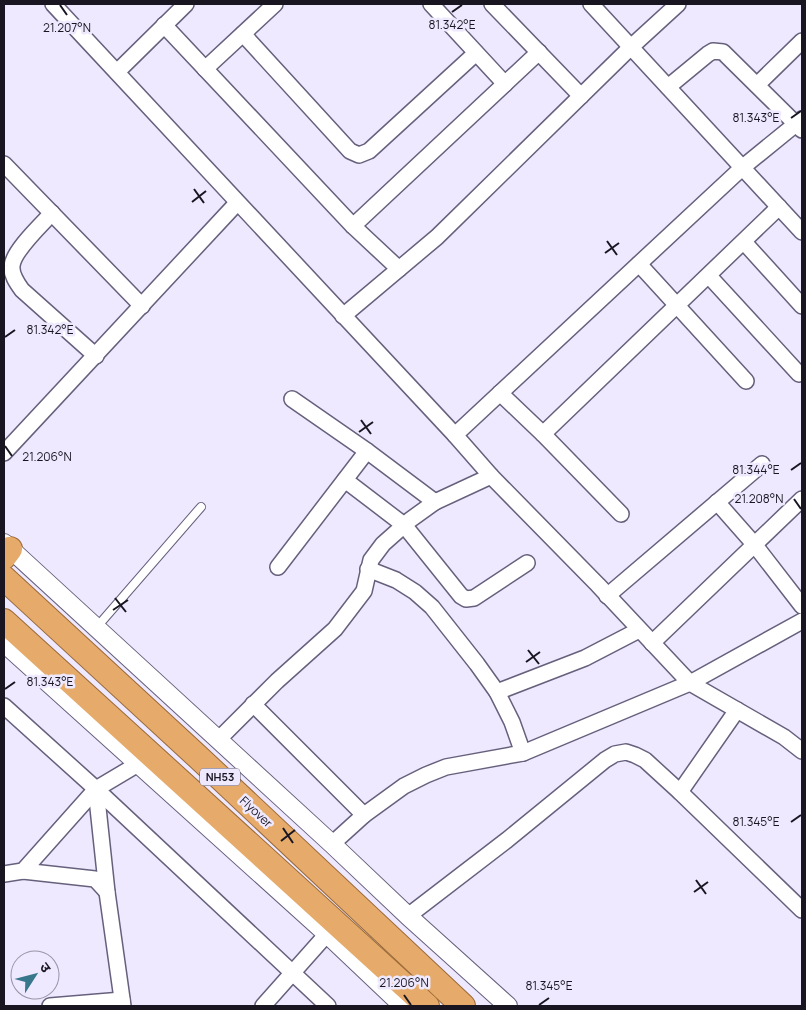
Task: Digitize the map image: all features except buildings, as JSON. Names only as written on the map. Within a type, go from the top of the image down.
[{"type":"highway","name":"Flyover","points":[[4,578],[463,1006]]},
{"type":"highway","name":"NH53","points":[[4,621],[427,1006]]},
{"type":"street","points":[[53,4],[455,435],[484,479],[583,570],[690,683],[784,738],[802,751]]},
{"type":"street","points":[[116,72],[186,4]]},
{"type":"street","points":[[205,69],[275,4]]},
{"type":"street","points":[[431,4],[505,84]]},
{"type":"street","points":[[492,4],[581,96]]},
{"type":"street","points":[[591,4],[802,232]]},
{"type":"street","points":[[343,316],[437,237],[631,47],[678,4]]},
{"type":"street","points":[[164,25],[353,226],[398,270]]},
{"type":"street","points":[[242,34],[350,150],[359,156],[369,151],[476,53]]},
{"type":"street","points":[[757,85],[802,41]]},
{"type":"street","points":[[455,435],[743,167],[800,124],[727,56],[718,51],[708,54],[668,87]]},
{"type":"street","points":[[353,226],[539,52]]},
{"type":"street","points":[[4,164],[142,306]]},
{"type":"street","points":[[4,454],[237,203]]},
{"type":"street","points":[[544,434],[779,207]]},
{"type":"street","points":[[52,213],[16,253],[11,265],[13,277],[22,290],[96,356]]},
{"type":"street","points":[[744,242],[802,306]]},
{"type":"street","points":[[639,264],[746,381]]},
{"type":"street","points":[[709,276],[799,374]]},
{"type":"street","points":[[500,393],[544,434],[621,514]]},
{"type":"street","points":[[292,399],[367,451],[435,502]]},
{"type":"street","points":[[278,567],[367,451]]},
{"type":"street","points":[[603,591],[717,502],[762,464]]},
{"type":"street","points":[[218,740],[253,704],[335,629],[364,591],[367,583],[368,569],[384,544],[404,525],[435,502],[484,479]]},
{"type":"street","points":[[345,480],[404,525],[460,596],[466,599],[474,598],[527,563]]},
{"type":"street","points":[[652,643],[802,499]]},
{"type":"street","points":[[717,502],[754,544],[802,606]]},
{"type":"street","points":[[6,550],[96,628],[508,1006]]},
{"type":"street","points":[[368,569],[396,580],[416,592],[432,607],[497,692],[512,722],[522,753]]},
{"type":"street","points":[[332,844],[364,815],[404,786],[426,774],[446,767],[522,753],[690,683],[802,621]]},
{"type":"street","points":[[497,692],[585,658],[640,630]]},
{"type":"street","points":[[4,643],[327,934],[403,1006]]},
{"type":"street","points":[[253,704],[364,815]]},
{"type":"street","points":[[4,706],[96,789],[328,1006]]},
{"type":"street","points":[[680,792],[737,710]]},
{"type":"street","points":[[408,916],[615,754],[626,752],[644,760],[680,792],[802,910]]},
{"type":"street","points":[[23,871],[96,789],[138,764]]},
{"type":"street","points":[[50,1006],[122,1003],[106,892],[96,789]]},
{"type":"street","points":[[4,874],[23,871],[95,879],[106,892]]},
{"type":"street","points":[[263,1006],[327,934]]},
{"type":"lane","points":[[96,628],[201,507]]}]
